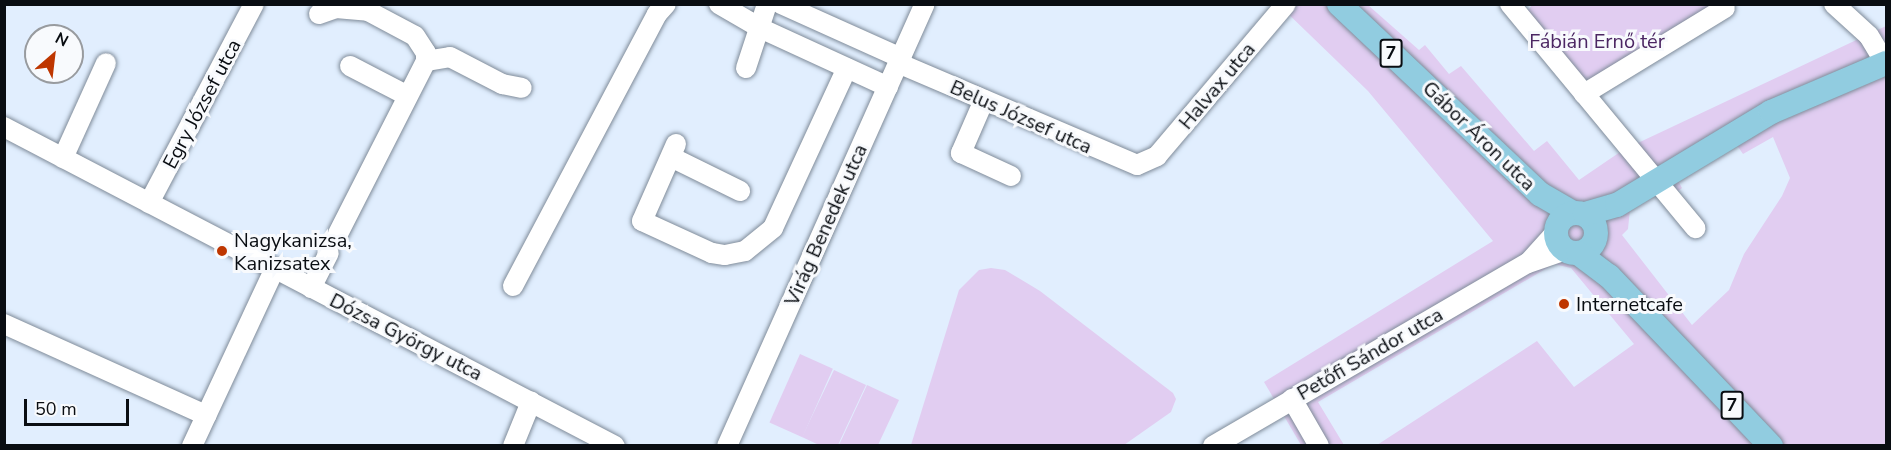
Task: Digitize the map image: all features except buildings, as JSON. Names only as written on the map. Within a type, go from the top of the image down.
[{"type":"main road","name":"Gábor Áron utca","points":[[1339,4],[1540,194],[1609,276],[1771,446]]},
{"type":"main road","points":[[1575,233],[1771,112],[1886,63]]},
{"type":"street","name":"Egry József utca","points":[[149,202],[254,4]]},
{"type":"street","points":[[513,286],[657,14],[666,4]]},
{"type":"street","points":[[719,4],[760,28],[888,87]]},
{"type":"street","points":[[746,68],[767,4]]},
{"type":"street","name":"Belus József utca","points":[[781,4],[825,13],[900,60],[984,100],[1128,164],[1145,164]]},
{"type":"street","name":"Virág Benedek utca","points":[[728,446],[925,4]]},
{"type":"street","name":"Halvax utca","points":[[1145,164],[1157,156],[1286,4]]},
{"type":"street","points":[[1510,4],[1695,228]]},
{"type":"street","points":[[1834,4],[1869,36],[1886,63]]},
{"type":"street","points":[[319,14],[336,8],[368,11],[502,84],[522,88]]},
{"type":"street","points":[[1584,94],[1725,8]]},
{"type":"street","points":[[338,234],[426,60],[424,46],[415,36]]},
{"type":"street","points":[[426,60],[450,57]]},
{"type":"street","points":[[63,158],[106,63]]},
{"type":"street","points":[[350,66],[408,96]]},
{"type":"street","points":[[740,191],[674,151],[642,221],[719,255],[753,247],[773,228],[847,68]]},
{"type":"street","points":[[984,100],[962,153],[1011,176]]},
{"type":"street","name":"Dózsa György utca","points":[[4,127],[615,446]]},
{"type":"street","name":"Petőfi Sándor utca","points":[[1213,446],[1528,263],[1575,233]]},
{"type":"street","points":[[311,288],[329,253]]},
{"type":"street","points":[[192,446],[274,268]]},
{"type":"street","points":[[4,324],[206,415]]},
{"type":"street","points":[[1292,399],[1319,446]]},
{"type":"street","points":[[513,446],[531,402]]},
{"type":"green space","name":"Fábián Ernő tér","points":[[1533,4],[1710,4],[1715,10],[1589,87],[1524,15]]},
{"type":"green space","points":[[1279,5],[1368,5],[1419,50],[1425,45],[1449,74],[1461,66],[1534,151],[1547,141],[1579,180],[1623,150],[1886,26],[1886,445],[1377,445],[1537,341],[1574,387],[1634,344],[1571,268],[1554,264],[1318,402],[1344,445],[1301,445],[1264,382],[1493,241],[1368,91]],"holes":[[[1773,137],[1790,178],[1782,196],[1744,254],[1729,290],[1692,325],[1622,235],[1628,229],[1630,209],[1659,189],[1670,197],[1682,188],[1677,179],[1736,144],[1743,154]]]},
{"type":"green space","points":[[991,268],[1005,270],[1040,291],[1173,393],[1176,399],[1171,412],[1124,445],[911,445],[959,290],[979,270]]},
{"type":"green space","points":[[800,354],[833,369],[802,437],[769,423]]},
{"type":"green space","points":[[834,370],[866,385],[838,445],[819,445],[802,437]]},
{"type":"green space","points":[[867,385],[899,400],[878,445],[839,445]]},
{"type":"place","name":"Nagykanizsa, Kanizsatex","points":[[222,251]]},
{"type":"place","name":"Internetcafe","points":[[1564,304]]}]
